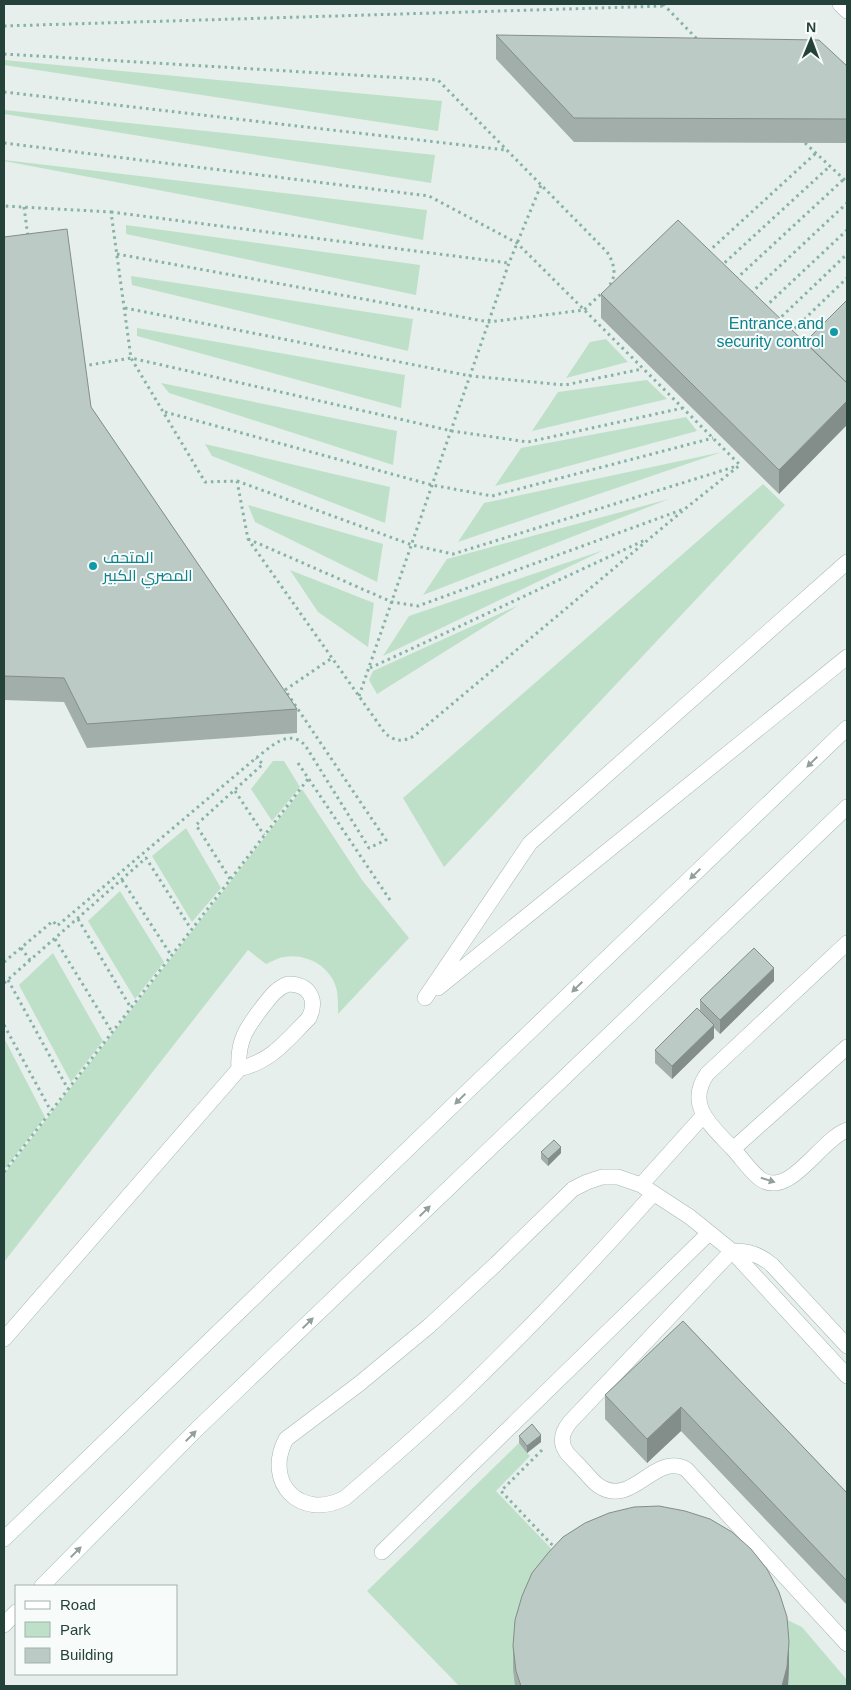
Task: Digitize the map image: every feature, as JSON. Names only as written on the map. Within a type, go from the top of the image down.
[{"type":"street","points":[[840,4],[847,12]]},
{"type":"street","points":[[847,562],[530,843],[425,998],[847,657]]},
{"type":"street","points":[[4,1540],[458,1100],[847,728]]},
{"type":"street","points":[[43,1585],[197,1429],[847,807]]},
{"type":"street","points":[[847,944],[707,1074],[699,1092],[699,1104],[703,1116],[761,1179],[770,1183],[779,1183],[792,1176],[834,1136],[847,1130]]},
{"type":"street","points":[[4,1339],[239,1069],[260,1063],[270,1057],[309,1018],[313,1002],[310,994],[304,988],[296,984],[280,987],[248,1025],[243,1035],[238,1058],[239,1069]]},
{"type":"street","points":[[733,1149],[847,1047]]},
{"type":"street","points":[[703,1116],[647,1190],[588,1266],[501,1356],[410,1441],[345,1498],[333,1504],[320,1506],[307,1504],[295,1498],[286,1488],[280,1477],[278,1464],[280,1450],[286,1439],[359,1384],[430,1326],[572,1189],[602,1177],[618,1177],[647,1190],[690,1217],[732,1251],[847,1376]]},
{"type":"street","points":[[382,1552],[709,1233]]},
{"type":"street","points":[[732,1251],[754,1253],[764,1258],[847,1346]]},
{"type":"street","points":[[732,1251],[570,1422],[564,1429],[562,1438],[563,1448],[598,1485],[608,1490],[628,1490],[664,1466],[680,1466],[686,1469],[847,1644]]},
{"type":"street","points":[[4,1625],[15,1613]]},
{"type":"path","points":[[4,26],[664,5],[699,41]]},
{"type":"path","points":[[4,54],[438,80],[607,252],[614,264],[614,272],[611,285],[584,310],[489,322],[117,254]]},
{"type":"path","points":[[4,92],[506,150]]},
{"type":"path","points":[[4,143],[429,196],[517,243],[740,465]]},
{"type":"path","points":[[732,283],[846,181],[805,143]]},
{"type":"path","points":[[703,256],[816,153]]},
{"type":"path","points":[[718,269],[830,166]]},
{"type":"path","points":[[359,696],[509,263],[541,185]]},
{"type":"path","points":[[747,297],[847,204]]},
{"type":"path","points":[[4,206],[110,212],[509,263]]},
{"type":"path","points":[[24,208],[28,241]]},
{"type":"path","points":[[110,212],[131,358],[205,482],[237,481],[412,545],[453,554],[740,465]]},
{"type":"path","points":[[761,311],[847,230]]},
{"type":"path","points":[[774,324],[847,254]]},
{"type":"path","points":[[787,336],[847,278]]},
{"type":"path","points":[[124,308],[471,376],[566,385],[643,368]]},
{"type":"path","points":[[82,366],[131,358],[452,431],[528,442],[683,408]]},
{"type":"path","points":[[164,412],[432,485],[492,496],[714,438]]},
{"type":"path","points":[[237,481],[248,539],[385,734],[396,740],[408,739],[740,465]]},
{"type":"path","points":[[248,539],[392,602],[418,606],[686,508]]},
{"type":"path","points":[[369,668],[650,538]]},
{"type":"path","points":[[4,962],[53,921],[57,926],[256,758],[286,738],[293,737],[300,740],[315,759],[370,848],[386,840],[285,690],[332,658]]},
{"type":"path","points":[[230,879],[196,826],[263,764],[256,758]]},
{"type":"path","points":[[298,763],[390,900]]},
{"type":"path","points":[[4,1172],[308,778]]},
{"type":"path","points":[[235,791],[264,835]]},
{"type":"path","points":[[4,983],[146,858],[191,929]]},
{"type":"path","points":[[122,880],[171,955]]},
{"type":"path","points":[[78,919],[131,1008]]},
{"type":"path","points":[[55,939],[112,1032]]},
{"type":"path","points":[[21,948],[30,960]]},
{"type":"path","points":[[8,980],[68,1088]]},
{"type":"path","points":[[4,1025],[51,1111]]},
{"type":"path","points":[[560,1554],[501,1491],[544,1448],[562,1438]]},
{"type":"green space","points":[[4,60],[442,101],[438,131],[4,65]]},
{"type":"green space","points":[[4,110],[435,155],[431,183],[4,114]]},
{"type":"green space","points":[[4,161],[427,210],[423,240]]},
{"type":"green space","points":[[126,225],[420,265],[416,295],[126,234]]},
{"type":"green space","points":[[131,276],[413,319],[408,351],[132,285]]},
{"type":"green space","points":[[137,328],[405,375],[401,408],[137,336]]},
{"type":"green space","points":[[606,339],[628,362],[566,378],[590,342]]},
{"type":"green space","points":[[647,380],[667,399],[532,431],[558,392]]},
{"type":"green space","points":[[161,383],[397,431],[393,465],[169,393]]},
{"type":"green space","points":[[686,417],[697,431],[495,486],[521,448]]},
{"type":"green space","points":[[205,444],[390,487],[385,523],[212,456]]},
{"type":"green space","points":[[722,452],[458,542],[484,503]]},
{"type":"green space","points":[[763,484],[785,505],[444,867],[403,798]]},
{"type":"green space","points":[[669,499],[423,595],[447,559]]},
{"type":"green space","points":[[248,505],[383,544],[377,582],[255,522]]},
{"type":"green space","points":[[604,550],[383,656],[409,616]]},
{"type":"green space","points":[[290,570],[374,603],[368,647],[318,612]]},
{"type":"green space","points":[[519,605],[377,694],[369,680],[373,671]]},
{"type":"green space","points":[[273,761],[284,761],[300,787],[272,821],[251,789]]},
{"type":"green space","points":[[302,789],[362,880],[409,938],[338,1014],[337,991],[334,982],[330,975],[317,964],[301,957],[293,956],[277,959],[266,964],[248,950],[4,1262],[4,1174]]},
{"type":"green space","points":[[186,828],[221,888],[192,922],[152,856]]},
{"type":"green space","points":[[120,891],[164,962],[135,999],[88,921]]},
{"type":"green space","points":[[53,953],[103,1041],[71,1082],[19,985]]},
{"type":"green space","points":[[4,1038],[45,1117],[4,1170]]},
{"type":"green space","points":[[519,1443],[530,1456],[496,1491],[563,1561],[515,1686],[459,1686],[367,1591]]},
{"type":"green space","points":[[779,1616],[802,1627],[847,1680],[847,1686],[788,1686]]},
{"type":"building","points":[[496,35],[819,40],[847,66],[847,119],[574,118]]},
{"type":"building","points":[[678,220],[847,383],[847,401],[779,470],[601,294]]},
{"type":"building","name":"المتحف المصري الكبير","points":[[67,229],[91,407],[297,709],[87,724],[64,678],[4,676],[4,237]]},
{"type":"building","points":[[847,300],[847,383],[805,342]]},
{"type":"building","points":[[754,948],[774,968],[720,1020],[700,1000]]},
{"type":"building","points":[[697,1008],[714,1025],[672,1066],[655,1050]]},
{"type":"building","points":[[554,1140],[561,1147],[548,1159],[541,1152]]},
{"type":"building","points":[[683,1321],[847,1493],[847,1581],[681,1407],[647,1439],[605,1395]]},
{"type":"building","points":[[532,1424],[541,1435],[527,1446],[519,1436]]},
{"type":"building","points":[[659,1506],[685,1511],[710,1519],[732,1532],[751,1549],[767,1569],[779,1592],[787,1617],[789,1642],[787,1667],[782,1686],[521,1686],[516,1671],[513,1646],[515,1620],[522,1596],[532,1573],[563,1537],[585,1523],[609,1513],[634,1507]]},
{"type":"place","name":"Entrance and security control","points":[[834,332]]},
{"type":"place","name":"المتحف المصري الكبير","points":[[93,566]]}]
